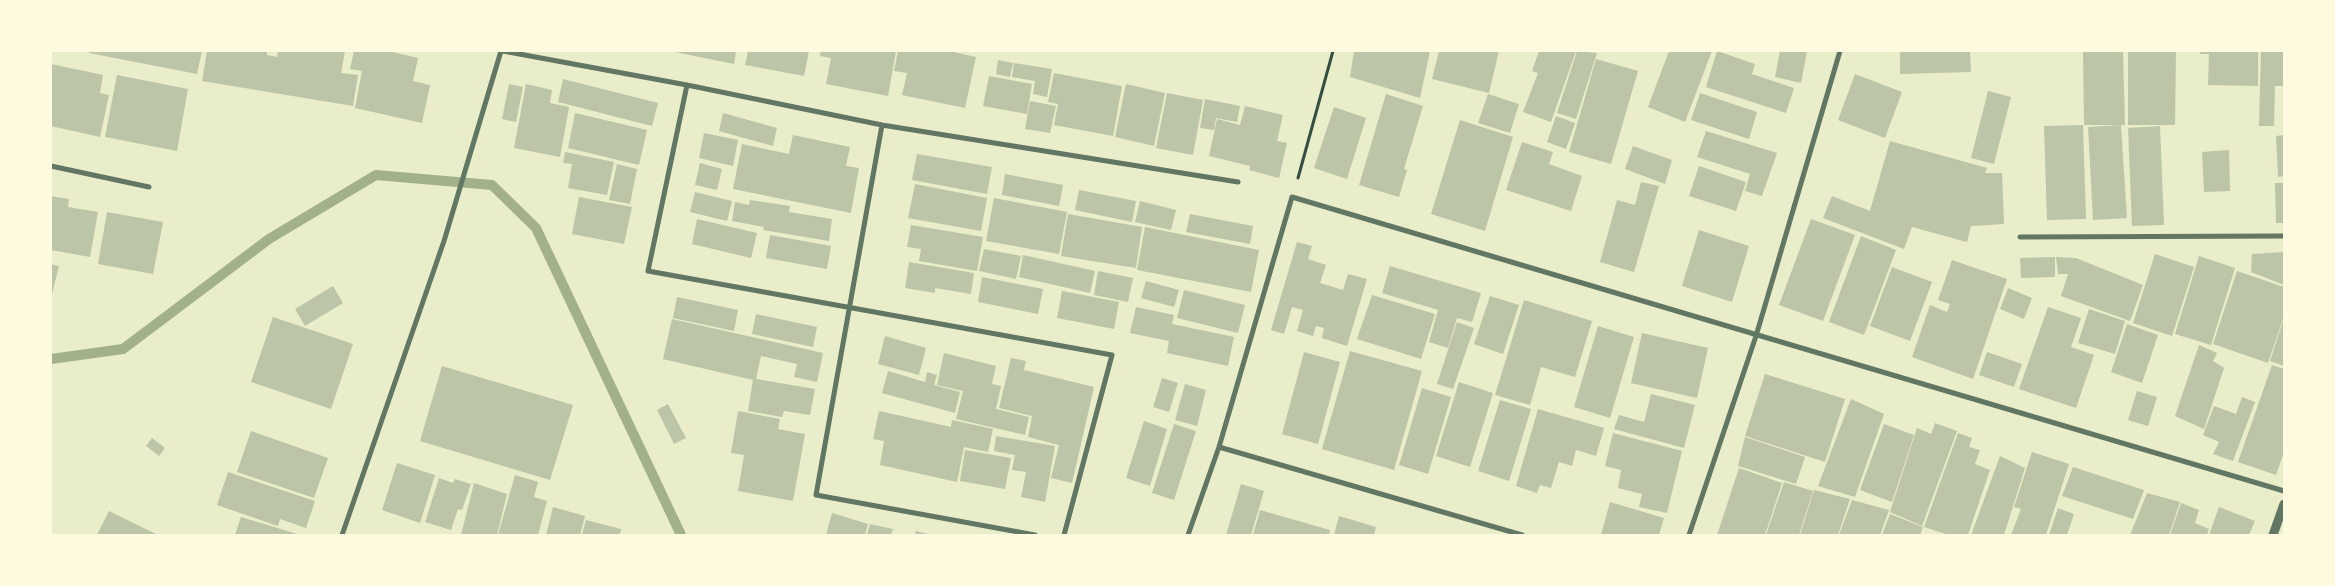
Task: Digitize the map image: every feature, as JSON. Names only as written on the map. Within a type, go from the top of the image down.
[{"type":"street","points":[[344,534],[444,241],[474,136],[502,51],[687,85],[882,125],[1238,182]]},
{"type":"street","points":[[1689,535],[1756,336],[1840,51]]},
{"type":"street","points":[[687,85],[648,271],[1112,355],[1064,535]]},
{"type":"street","points":[[882,125],[816,495],[1035,535]]},
{"type":"street","points":[[51,166],[149,188]]},
{"type":"street","points":[[1188,535],[1218,447],[1292,197],[2284,491]]},
{"type":"street","points":[[2020,237],[2284,236]]},
{"type":"street","points":[[1218,447],[1522,535]]},
{"type":"street","points":[[2272,535],[2284,504]]},
{"type":"path","points":[[1292,197],[1332,51]]},
{"type":"building","points":[[89,51],[202,51],[197,74],[89,53]]},
{"type":"building","points":[[207,51],[267,51],[267,55],[277,57],[278,51],[345,51],[341,73],[358,75],[353,106],[202,81]]},
{"type":"building","points":[[354,51],[388,51],[418,58],[413,81],[430,85],[422,123],[355,108],[362,71],[350,69]]},
{"type":"building","points":[[670,51],[736,51],[734,64]]},
{"type":"building","points":[[748,51],[809,51],[804,76],[745,65]]},
{"type":"building","points":[[821,51],[896,51],[888,96],[826,84],[831,58],[820,56]]},
{"type":"building","points":[[898,51],[949,51],[976,57],[965,108],[902,95],[907,73],[894,71]]},
{"type":"building","points":[[1354,51],[1430,51],[1420,98],[1350,77]]},
{"type":"building","points":[[1439,51],[1499,51],[1489,93],[1432,79]]},
{"type":"building","points":[[1539,51],[1576,51],[1551,122],[1523,112],[1538,73],[1532,71]]},
{"type":"building","points":[[1577,51],[1597,53],[1576,119],[1557,113]]},
{"type":"building","points":[[1669,51],[1712,51],[1685,122],[1648,107]]},
{"type":"building","points":[[1717,51],[1755,64],[1752,74],[1794,88],[1786,113],[1706,87]]},
{"type":"building","points":[[1780,51],[1807,51],[1801,83],[1775,77]]},
{"type":"building","points":[[1900,51],[1970,51],[1971,72],[1900,74]]},
{"type":"building","points":[[2083,51],[2123,51],[2125,125],[2084,125]]},
{"type":"building","points":[[2128,51],[2176,51],[2175,125],[2128,125]]},
{"type":"building","points":[[2200,51],[2258,51],[2258,86],[2208,85],[2209,54],[2200,54]]},
{"type":"building","points":[[2261,51],[2284,51],[2284,86],[2275,86],[2274,126],[2259,126]]},
{"type":"building","points":[[1596,59],[1638,71],[1611,164],[1569,152]]},
{"type":"building","points":[[998,60],[1013,63],[1010,77],[996,74]]},
{"type":"building","points":[[1014,63],[1052,69],[1047,97],[1033,94],[1035,81],[1012,77]]},
{"type":"building","points":[[51,64],[103,75],[100,93],[109,95],[100,137],[51,126]]},
{"type":"building","points":[[1054,73],[1122,86],[1113,136],[1054,125],[1058,104],[1048,102]]},
{"type":"building","points":[[1855,74],[1902,92],[1885,138],[1838,120]]},
{"type":"building","points":[[117,75],[188,89],[177,151],[105,137]]},
{"type":"building","points":[[989,76],[1032,84],[1027,114],[983,106]]},
{"type":"building","points":[[563,79],[658,103],[652,126],[558,102]]},
{"type":"building","points":[[509,84],[523,87],[516,122],[502,119]]},
{"type":"building","points":[[526,84],[552,90],[550,103],[569,107],[560,157],[514,148]]},
{"type":"building","points":[[1126,84],[1165,93],[1154,146],[1115,137]]},
{"type":"building","points":[[1988,91],[2011,97],[1994,164],[1971,158]]},
{"type":"building","points":[[1167,93],[1203,100],[1193,155],[1156,148]]},
{"type":"building","points":[[1700,93],[1757,112],[1749,139],[1691,120]]},
{"type":"building","points":[[1386,94],[1423,106],[1404,169],[1407,170],[1399,197],[1359,185]]},
{"type":"building","points":[[1488,94],[1519,104],[1510,133],[1478,123]]},
{"type":"building","points":[[1205,99],[1240,106],[1237,122],[1216,118],[1214,130],[1200,128]]},
{"type":"building","points":[[1030,101],[1056,106],[1050,133],[1025,129]]},
{"type":"building","points":[[1245,106],[1283,115],[1277,141],[1287,143],[1279,178],[1249,170],[1250,166],[1209,156],[1217,119],[1240,125]]},
{"type":"building","points":[[1334,107],[1366,118],[1347,179],[1314,168]]},
{"type":"building","points":[[575,113],[647,130],[639,165],[568,148]]},
{"type":"building","points":[[723,113],[777,128],[773,146],[719,131]]},
{"type":"building","points":[[1556,116],[1575,123],[1566,149],[1547,142]]},
{"type":"building","points":[[1460,120],[1513,137],[1485,231],[1431,214]]},
{"type":"building","points":[[2083,125],[2086,219],[2047,220],[2044,126]]},
{"type":"building","points":[[2121,125],[2127,218],[2093,220],[2088,127]]},
{"type":"building","points":[[2160,126],[2164,225],[2132,226],[2128,128]]},
{"type":"building","points":[[1706,131],[1777,153],[1762,196],[1745,191],[1750,174],[1697,157]]},
{"type":"building","points":[[704,133],[738,140],[733,166],[699,158]]},
{"type":"building","points":[[793,135],[850,147],[846,166],[859,168],[851,213],[733,189],[742,144],[789,154]]},
{"type":"building","points":[[2284,135],[2284,176],[2278,177],[2276,136]]},
{"type":"building","points":[[1890,141],[1987,168],[1985,173],[2002,173],[2004,224],[1971,226],[1967,242],[1912,227],[1904,249],[1823,218],[1832,196],[1870,211]]},
{"type":"building","points":[[1522,142],[1553,152],[1549,164],[1582,176],[1571,211],[1506,190]]},
{"type":"building","points":[[1633,146],[1672,160],[1665,184],[1625,169]]},
{"type":"building","points":[[2229,150],[2230,191],[2204,192],[2202,152]]},
{"type":"building","points":[[565,152],[614,162],[607,195],[568,188],[572,164],[563,163]]},
{"type":"building","points":[[917,154],[992,167],[987,194],[912,180]]},
{"type":"building","points":[[700,163],[722,169],[717,190],[695,185]]},
{"type":"building","points":[[617,164],[637,169],[630,204],[609,200]]},
{"type":"building","points":[[1699,166],[1746,182],[1736,211],[1689,196]]},
{"type":"building","points":[[1005,174],[1063,185],[1059,206],[1002,195]]},
{"type":"building","points":[[1641,182],[1659,186],[1634,272],[1600,262],[1617,200],[1635,205]]},
{"type":"building","points":[[2275,183],[2284,183],[2284,223],[2276,223]]},
{"type":"building","points":[[915,184],[987,198],[981,231],[908,218]]},
{"type":"building","points":[[1079,190],[1136,201],[1132,222],[1075,210]]},
{"type":"building","points":[[695,192],[732,201],[727,221],[690,212]]},
{"type":"building","points":[[51,196],[69,199],[68,207],[98,212],[90,257],[51,250]]},
{"type":"building","points":[[579,197],[632,207],[624,244],[572,234]]},
{"type":"building","points":[[994,198],[1067,212],[1059,254],[986,241]]},
{"type":"building","points":[[750,200],[790,206],[789,212],[832,219],[829,241],[763,230],[764,227],[732,221],[735,202],[749,205]]},
{"type":"building","points":[[1140,201],[1176,210],[1171,230],[1135,222]]},
{"type":"building","points":[[107,212],[163,222],[153,274],[98,264]]},
{"type":"building","points":[[1068,214],[1142,227],[1136,268],[1061,256]]},
{"type":"building","points":[[1190,214],[1253,226],[1250,244],[1186,232]]},
{"type":"building","points":[[697,219],[757,233],[751,258],[692,244]]},
{"type":"building","points":[[1811,219],[1855,235],[1823,321],[1779,305]]},
{"type":"building","points":[[911,225],[983,237],[977,271],[919,261],[921,249],[907,247]]},
{"type":"building","points":[[1145,227],[1259,250],[1251,292],[1137,270]]},
{"type":"building","points":[[1699,230],[1749,246],[1732,302],[1682,286]]},
{"type":"building","points":[[770,235],[831,246],[827,269],[766,258]]},
{"type":"building","points":[[1861,236],[1896,250],[1864,335],[1829,322]]},
{"type":"building","points":[[1297,242],[1312,246],[1308,259],[1326,265],[1320,283],[1343,290],[1348,274],[1367,279],[1347,346],[1322,338],[1324,328],[1316,326],[1313,336],[1297,331],[1303,310],[1292,307],[1284,334],[1271,330]]},
{"type":"building","points":[[984,249],[1021,256],[1016,279],[979,271]]},
{"type":"building","points":[[2284,252],[2284,285],[2251,272],[2252,254]]},
{"type":"building","points":[[2155,254],[2194,267],[2172,336],[2133,323]]},
{"type":"building","points":[[1023,255],[1095,271],[1090,293],[1019,277]]},
{"type":"building","points":[[2199,256],[2235,268],[2211,345],[2175,334]]},
{"type":"building","points":[[2055,257],[2055,277],[2021,278],[2020,258]]},
{"type":"building","points":[[2056,257],[2076,258],[2143,285],[2130,321],[2061,296],[2068,274],[2058,274]]},
{"type":"building","points":[[1952,260],[2007,279],[1973,379],[1912,357],[1930,305],[1947,312],[1950,304],[1938,300]]},
{"type":"building","points":[[909,262],[974,273],[971,294],[935,288],[935,293],[905,288]]},
{"type":"building","points":[[51,264],[59,266],[52,294],[51,294]]},
{"type":"building","points":[[1390,266],[1481,293],[1472,322],[1457,318],[1448,348],[1429,342],[1438,310],[1382,293]]},
{"type":"building","points":[[1892,267],[1932,282],[1910,341],[1870,326]]},
{"type":"building","points":[[1098,271],[1133,278],[1128,302],[1094,295]]},
{"type":"building","points":[[2237,271],[2284,287],[2284,316],[2268,363],[2213,344]]},
{"type":"building","points":[[982,277],[1043,289],[1038,314],[978,302]]},
{"type":"building","points":[[1146,281],[1179,290],[1174,307],[1141,298]]},
{"type":"building","points":[[333,286],[343,303],[305,326],[295,309]]},
{"type":"building","points":[[2008,288],[2032,298],[2024,319],[2000,309]]},
{"type":"building","points":[[1184,290],[1245,305],[1238,333],[1177,318]]},
{"type":"building","points":[[1062,291],[1119,302],[1114,329],[1057,318]]},
{"type":"building","points":[[1372,295],[1435,314],[1421,359],[1357,339]]},
{"type":"building","points":[[1490,296],[1519,305],[1503,354],[1474,344]]},
{"type":"building","points":[[677,297],[738,310],[734,331],[673,318]]},
{"type":"building","points":[[1524,300],[1592,321],[1575,377],[1541,367],[1530,405],[1495,395]]},
{"type":"building","points":[[1136,307],[1174,315],[1172,324],[1234,337],[1228,366],[1167,353],[1169,341],[1130,333]]},
{"type":"building","points":[[2048,307],[2081,318],[2071,347],[2094,355],[2076,408],[2019,389]]},
{"type":"building","points":[[2089,309],[2125,321],[2115,354],[2078,343]]},
{"type":"building","points":[[756,314],[817,327],[813,347],[752,334]]},
{"type":"building","points":[[273,317],[353,344],[331,409],[251,382]]},
{"type":"building","points":[[672,319],[823,353],[817,382],[794,377],[797,364],[761,356],[756,379],[815,389],[810,415],[784,411],[782,417],[748,411],[753,380],[663,359]]},
{"type":"building","points":[[1457,322],[1474,328],[1453,389],[1437,384]]},
{"type":"building","points":[[2284,322],[2284,366],[2270,361]]},
{"type":"building","points":[[2127,324],[2158,335],[2142,383],[2111,372]]},
{"type":"building","points":[[1598,326],[1634,337],[1610,418],[1574,407]]},
{"type":"building","points":[[1642,333],[1708,348],[1697,398],[1631,383]]},
{"type":"building","points":[[885,336],[926,348],[919,375],[878,364]]},
{"type":"building","points":[[2199,345],[2217,353],[2213,361],[2224,368],[2204,429],[2175,416]]},
{"type":"building","points":[[1350,351],[1422,371],[1394,470],[1322,449]]},
{"type":"building","points":[[1304,352],[1340,362],[1318,444],[1282,434]]},
{"type":"building","points":[[1987,352],[2022,364],[2014,387],[1979,375]]},
{"type":"building","points":[[944,353],[996,366],[992,384],[1001,386],[996,409],[1029,417],[1025,435],[956,419],[963,391],[937,385]]},
{"type":"building","points":[[1011,358],[1026,361],[1024,370],[1094,387],[1072,483],[1051,478],[1059,445],[1028,437],[1032,416],[999,408]]},
{"type":"building","points":[[2272,365],[2284,369],[2284,452],[2276,475],[2238,462]]},
{"type":"building","points":[[442,366],[573,405],[550,480],[420,441]]},
{"type":"building","points":[[888,371],[925,382],[927,372],[937,375],[934,385],[960,392],[955,413],[882,393]]},
{"type":"building","points":[[1765,374],[1845,399],[1825,462],[1745,436]]},
{"type":"building","points":[[1162,378],[1178,383],[1169,412],[1153,407]]},
{"type":"building","points":[[1459,382],[1493,393],[1470,467],[1436,456]]},
{"type":"building","points":[[1185,384],[1206,390],[1197,426],[1175,420]]},
{"type":"building","points":[[1422,388],[1451,397],[1428,474],[1399,465]]},
{"type":"building","points":[[2137,391],[2157,397],[2148,426],[2128,420]]},
{"type":"building","points":[[1651,394],[1695,405],[1684,448],[1614,429],[1619,415],[1644,422]]},
{"type":"building","points":[[2242,397],[2255,402],[2233,461],[2213,454],[2219,442],[2203,435],[2214,406],[2236,414]]},
{"type":"building","points":[[1851,399],[1884,414],[1855,497],[1818,486]]},
{"type":"building","points":[[1500,400],[1531,409],[1509,481],[1478,471]]},
{"type":"building","points":[[668,404],[686,438],[674,444],[657,410]]},
{"type":"building","points":[[1538,409],[1604,428],[1596,456],[1576,450],[1572,466],[1559,462],[1551,488],[1540,485],[1537,493],[1516,486]]},
{"type":"building","points":[[738,411],[780,419],[778,429],[805,434],[793,501],[738,491],[744,455],[731,453]]},
{"type":"building","points":[[879,411],[951,427],[952,420],[993,429],[988,452],[964,447],[957,482],[880,465],[884,441],[873,439]]},
{"type":"building","points":[[1144,421],[1167,429],[1150,486],[1126,478]]},
{"type":"building","points":[[1935,423],[1957,431],[1922,526],[1890,512],[1917,428],[1931,434]]},
{"type":"building","points":[[1174,424],[1196,431],[1174,500],[1152,493]]},
{"type":"building","points":[[1884,424],[1914,435],[1892,502],[1860,490]]},
{"type":"building","points":[[251,431],[328,458],[314,498],[237,472]]},
{"type":"building","points":[[1613,433],[1682,451],[1667,513],[1639,507],[1642,494],[1618,488],[1621,470],[1605,466]]},
{"type":"building","points":[[1958,433],[1972,438],[1969,447],[1980,450],[1975,464],[1990,470],[1968,535],[1949,535],[1924,527]]},
{"type":"building","points":[[996,436],[1055,446],[1045,502],[1021,497],[1026,472],[1012,470],[1015,455],[994,451]]},
{"type":"building","points":[[1745,437],[1805,457],[1796,484],[1738,466]]},
{"type":"building","points":[[152,438],[165,448],[159,456],[146,446]]},
{"type":"building","points":[[965,450],[1011,458],[1005,489],[960,481]]},
{"type":"building","points":[[2032,452],[2069,464],[2046,535],[2011,535],[2021,509],[2014,507]]},
{"type":"building","points":[[2000,456],[2025,468],[2004,535],[1971,535]]},
{"type":"building","points":[[397,463],[435,475],[420,523],[382,510]]},
{"type":"building","points":[[2073,467],[2144,490],[2133,519],[2062,496]]},
{"type":"building","points":[[1739,468],[1782,483],[1765,535],[1717,535]]},
{"type":"building","points":[[228,472],[315,501],[306,528],[280,519],[278,526],[217,505]]},
{"type":"building","points":[[515,475],[538,482],[534,497],[547,501],[538,535],[498,535]]},
{"type":"building","points":[[439,478],[453,483],[455,479],[471,484],[462,510],[458,509],[451,530],[425,522]]},
{"type":"building","points":[[1784,482],[1813,491],[1799,535],[1766,535]]},
{"type":"building","points":[[474,483],[507,494],[497,535],[461,535]]},
{"type":"building","points":[[1241,484],[1264,491],[1251,535],[1226,535]]},
{"type":"building","points":[[1814,490],[1850,499],[1838,535],[1800,535]]},
{"type":"building","points":[[2147,493],[2180,502],[2169,535],[2130,535]]},
{"type":"building","points":[[1852,500],[1889,510],[1880,535],[1839,535]]},
{"type":"building","points":[[1610,502],[1664,518],[1659,535],[1601,535]]},
{"type":"building","points":[[2181,503],[2199,510],[2195,523],[2209,529],[2207,535],[2170,535]]},
{"type":"building","points":[[553,507],[585,516],[580,535],[546,535]]},
{"type":"building","points":[[2219,507],[2255,521],[2249,535],[2209,535]]},
{"type":"building","points":[[2058,508],[2074,514],[2067,535],[2049,535]]},
{"type":"building","points":[[1260,510],[1330,530],[1329,535],[1253,535]]},
{"type":"building","points":[[109,511],[158,535],[97,535]]},
{"type":"building","points":[[832,513],[868,524],[865,535],[826,535]]},
{"type":"building","points":[[1890,514],[1923,527],[1920,535],[1882,535]]},
{"type":"building","points":[[1339,516],[1376,527],[1374,535],[1334,535]]},
{"type":"building","points":[[241,517],[297,534],[297,535],[235,535]]},
{"type":"building","points":[[586,520],[621,529],[620,535],[582,535]]},
{"type":"building","points":[[870,524],[893,529],[891,535],[867,535]]},
{"type":"building","points":[[916,531],[928,534],[928,535],[915,535]]},
{"type":"waterway","points":[[51,359],[123,349],[269,239],[376,175],[492,185],[536,228],[681,535]]}]
